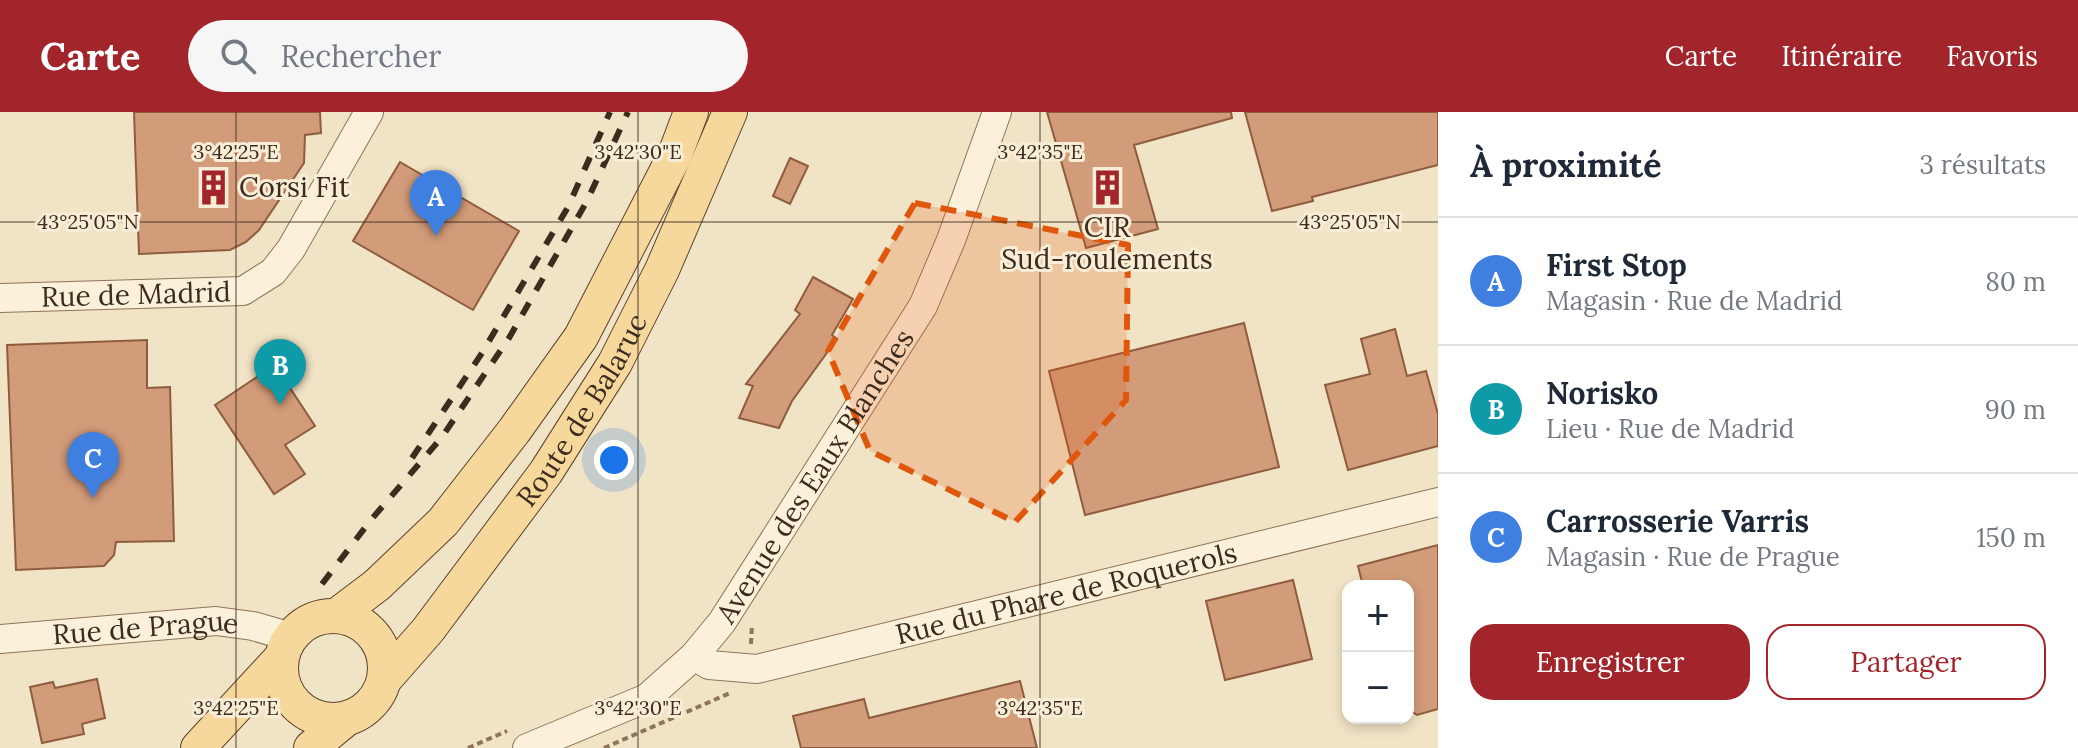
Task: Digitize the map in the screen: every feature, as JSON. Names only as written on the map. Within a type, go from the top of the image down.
[{"type":"main road","name":"Route de Balaruc","points":[[336,616],[377,585],[443,522],[540,396],[581,337],[674,157],[691,112]]},
{"type":"main road","name":"Route de Balaruc","points":[[385,679],[428,630],[546,472],[615,363],[662,270],[730,112]]},
{"type":"main road","points":[[198,748],[307,623],[321,617],[350,619],[375,636],[386,664],[385,679],[371,705],[345,720],[311,748]]},
{"type":"main road","points":[[286,648],[280,673],[284,688],[302,711],[315,718],[345,720]]},
{"type":"street","name":"Rue de Madrid","points":[[0,298],[243,291],[273,272],[291,249],[369,112]]},
{"type":"street","name":"Avenue des Eaux Blanches","points":[[519,739],[647,698],[694,656],[722,622],[923,306],[951,240],[997,112]]},
{"type":"street","name":"Rue du Phare de Roquerols","points":[[694,656],[709,665],[757,669],[1438,502]]},
{"type":"street","name":"Rue de Prague","points":[[0,639],[216,621],[253,626],[286,648]]},
{"type":"path","points":[[752,620],[751,646],[762,644]]},
{"type":"path","points":[[468,748],[519,739]]},
{"type":"highlighted area","points":[[915,203],[1128,245],[1126,400],[1015,522],[870,451],[828,351]]},
{"type":"building","name":"Corsi Fit","points":[[134,112],[320,112],[321,133],[305,135],[304,163],[259,230],[246,242],[230,250],[139,254]]},
{"type":"building","name":"CIR Sud-roulements","points":[[1047,112],[1231,112],[1232,118],[1134,145],[1158,229],[1086,248]]},
{"type":"building","points":[[1245,112],[1438,112],[1438,165],[1312,197],[1313,201],[1272,211]]},
{"type":"building","points":[[790,158],[808,166],[790,204],[773,196]]},
{"type":"building","points":[[400,162],[519,231],[473,310],[353,241]]},
{"type":"building","points":[[813,277],[853,299],[832,335],[837,339],[792,401],[779,428],[739,418],[753,386],[746,384],[800,314],[795,310]]},
{"type":"building","points":[[1244,323],[1279,467],[1085,515],[1049,371]]},
{"type":"building","points":[[1395,329],[1407,376],[1426,371],[1438,414],[1438,446],[1348,470],[1325,385],[1370,374],[1361,339]]},
{"type":"building","points":[[147,340],[147,388],[170,387],[174,541],[116,542],[114,555],[104,566],[16,570],[7,345]]},
{"type":"building","points":[[275,365],[315,426],[285,445],[305,474],[274,494],[215,405]]},
{"type":"building","points":[[1438,545],[1438,709],[1417,715],[1414,713],[1414,580],[1362,580],[1358,566]]},
{"type":"building","points":[[1293,580],[1312,659],[1225,680],[1206,601]]},
{"type":"building","points":[[97,679],[105,718],[82,724],[84,734],[42,743],[30,687],[53,682],[55,688]]},
{"type":"building","points":[[1020,681],[1037,748],[801,748],[793,716],[864,699],[869,718]]},
{"type":"railway","points":[[412,458],[482,353],[568,207],[610,112]]},
{"type":"railway","points":[[322,584],[370,521],[442,437],[509,338],[587,201],[628,112]]},
{"type":"place","name":"Corsi Fit","points":[[213,187]]},
{"type":"place","name":"CIR Sud-roulements","points":[[1107,187]]},
{"type":"place","name":"First Stop","points":[[436,236]]},
{"type":"place","name":"Norisko","points":[[280,405]]},
{"type":"place","name":"Carrosserie Varris","points":[[93,498]]}]
